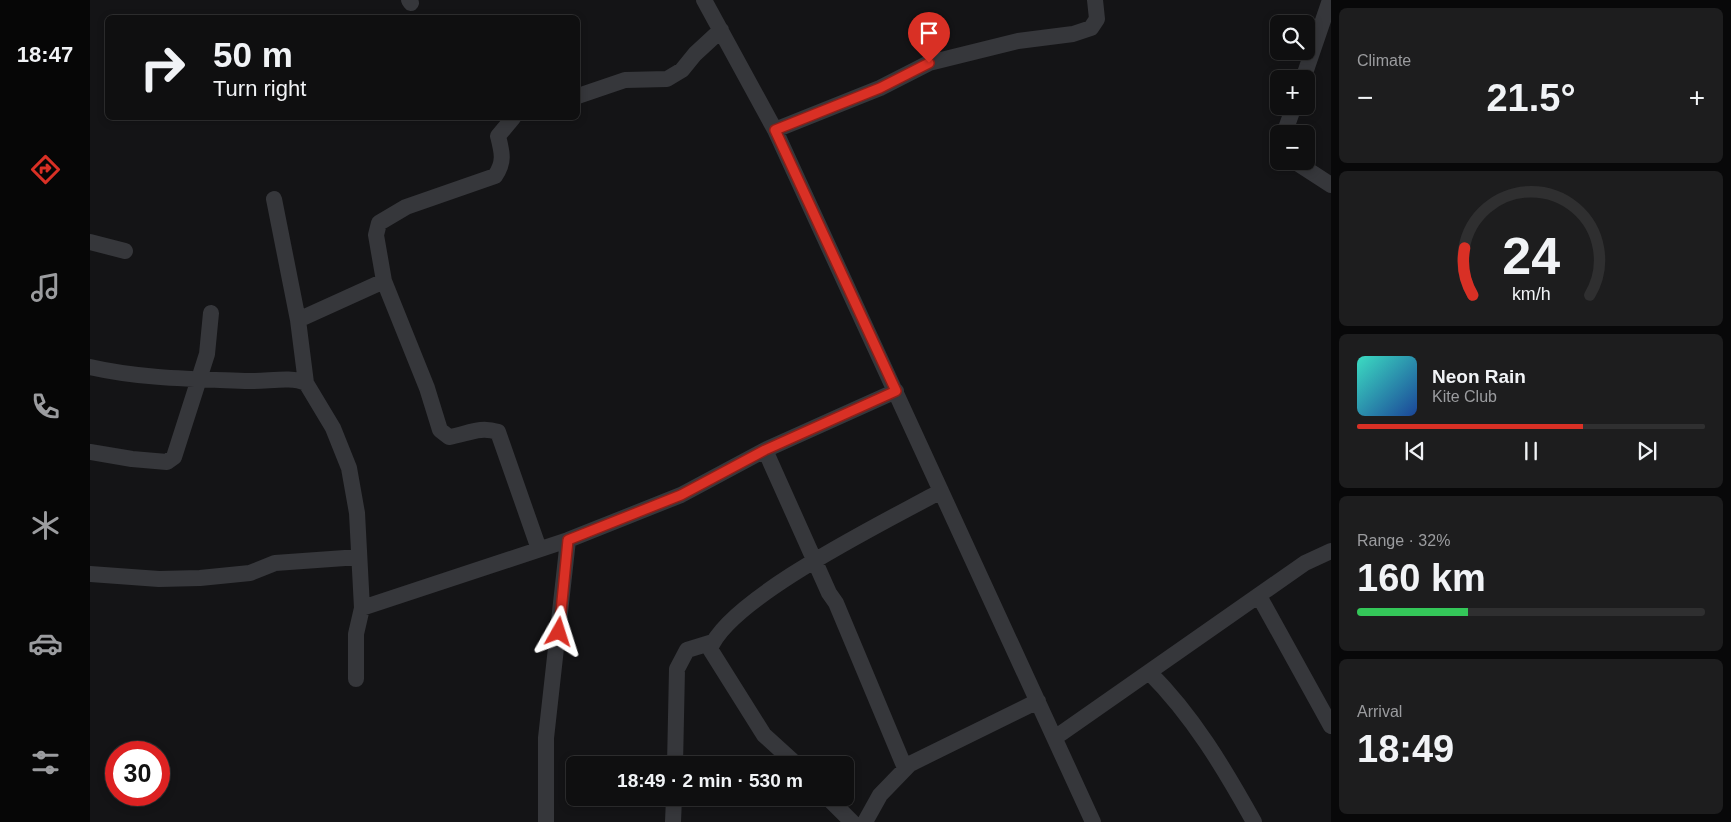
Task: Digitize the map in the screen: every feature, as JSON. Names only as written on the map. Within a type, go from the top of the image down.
[{"type":"street","points":[[704,0],[775,130],[1056,737],[1093,822]]},
{"type":"street","points":[[775,130],[880,88],[929,63],[1018,41],[1073,34],[1091,28],[1097,19],[1095,0]]},
{"type":"street","points":[[1306,70],[1330,0]]},
{"type":"street","points":[[580,95],[625,80],[667,79],[682,70],[695,54],[721,30]]},
{"type":"street","points":[[510,120],[498,136],[503,158],[501,167],[495,176],[406,206],[379,223],[376,235],[384,281],[427,388],[440,430],[449,437],[464,435],[485,428],[498,432],[539,550]]},
{"type":"street","points":[[1308,170],[1331,185]]},
{"type":"street","points":[[274,199],[298,320],[306,382],[333,428],[348,462],[357,513],[362,608],[356,634],[356,679]]},
{"type":"street","points":[[90,242],[124,250]]},
{"type":"street","points":[[298,320],[384,281]]},
{"type":"street","points":[[90,452],[166,462],[174,457],[207,354],[211,313]]},
{"type":"street","points":[[90,367],[111,372],[198,379],[258,382],[299,380],[306,382]]},
{"type":"street","points":[[362,608],[568,540],[681,495],[765,450],[896,391]]},
{"type":"street","points":[[765,450],[829,593],[836,603],[905,768]]},
{"type":"street","points":[[787,756],[764,735],[710,649],[713,642],[726,625],[748,606],[816,561],[941,491]]},
{"type":"street","points":[[546,822],[546,738],[568,540]]},
{"type":"street","points":[[1056,737],[1305,563],[1331,550]]},
{"type":"street","points":[[90,574],[159,579],[200,578],[250,573],[275,563],[358,557]]},
{"type":"street","points":[[1259,596],[1331,726]]},
{"type":"street","points":[[675,756],[677,669],[687,650],[713,642]]},
{"type":"street","points":[[1149,672],[1173,696],[1202,736],[1254,822]]},
{"type":"street","points":[[865,822],[880,795],[905,768],[1038,701]]},
{"type":"street","points":[[673,822],[674,806]]},
{"type":"street","points":[[836,806],[852,822]]},
{"type":"route","points":[[559,632],[568,540],[681,495],[765,450],[896,391],[775,130],[880,88],[929,63]]}]
